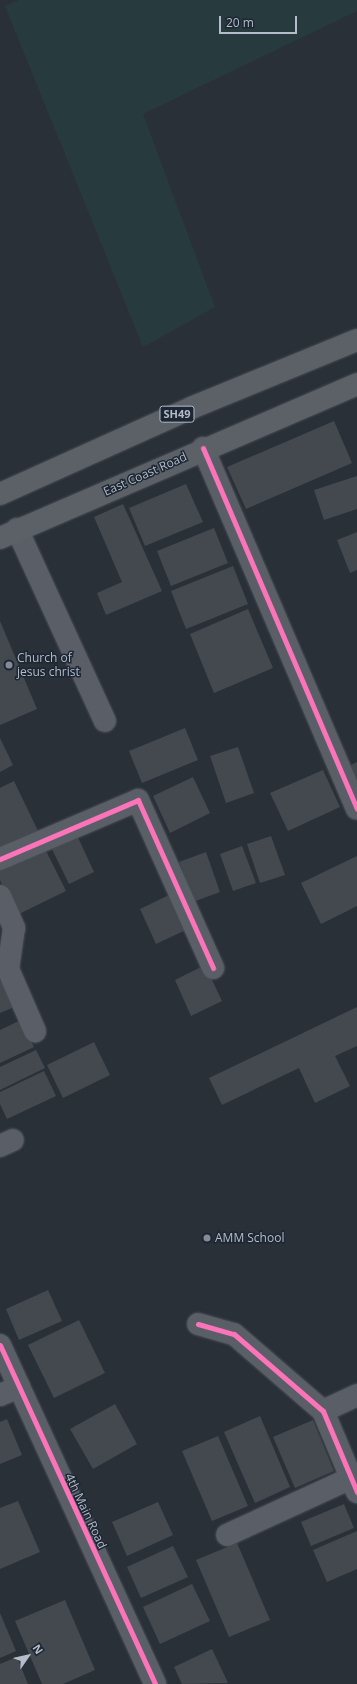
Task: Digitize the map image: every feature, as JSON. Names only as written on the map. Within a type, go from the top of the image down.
[{"type":"main road","name":"SH49","points":[[0,494],[191,408],[357,340]]},
{"type":"main road","name":"East Coast Road","points":[[9,534],[203,448],[356,386]]},
{"type":"street","points":[[203,448],[357,809]]},
{"type":"street","points":[[9,534],[105,721]]},
{"type":"street","points":[[0,859],[138,800],[213,968]]},
{"type":"street","points":[[0,896],[14,928],[8,969],[35,1031]]},
{"type":"street","points":[[198,1324],[234,1334],[323,1411],[354,1485],[227,1535]]},
{"type":"street","name":"4th Main Road","points":[[0,1345],[9,1391],[155,1684]]},
{"type":"street","points":[[323,1411],[357,1395]]},
{"type":"green space","points":[[19,0],[357,0],[357,11],[143,114],[215,307],[143,347],[5,6]]},
{"type":"building","points":[[334,421],[352,463],[246,509],[227,467]]},
{"type":"building","points":[[357,476],[357,509],[324,520],[314,490]]},
{"type":"building","points":[[186,484],[203,522],[145,546],[129,508]]},
{"type":"building","points":[[123,504],[162,591],[106,615],[97,593],[122,582],[94,517]]},
{"type":"building","points":[[214,528],[228,563],[171,586],[157,551]]},
{"type":"building","points":[[357,532],[357,570],[350,573],[337,540]]},
{"type":"building","points":[[233,566],[248,604],[186,629],[171,591]]},
{"type":"building","points":[[248,609],[273,668],[214,693],[190,634]]},
{"type":"building","name":"Church of jesus christ","points":[[0,621],[37,709],[0,725]]},
{"type":"building","points":[[185,728],[198,760],[142,783],[129,751]]},
{"type":"building","points":[[0,738],[13,765],[0,772]]},
{"type":"building","points":[[238,747],[254,793],[226,803],[210,756]]},
{"type":"building","points":[[357,762],[357,782],[349,766]]},
{"type":"building","points":[[323,770],[340,807],[288,831],[270,793]]},
{"type":"building","points":[[193,777],[210,813],[170,833],[153,796]]},
{"type":"building","points":[[14,781],[39,833],[0,852],[0,788]]},
{"type":"building","points":[[76,833],[94,872],[69,884],[50,845]]},
{"type":"building","points":[[271,836],[285,875],[260,883],[247,844]]},
{"type":"building","points":[[242,846],[256,883],[233,891],[220,854]]},
{"type":"building","points":[[44,847],[66,891],[17,915],[0,880],[0,869]]},
{"type":"building","points":[[206,852],[220,892],[193,902],[179,862]]},
{"type":"building","points":[[357,856],[357,906],[321,924],[301,883]]},
{"type":"building","points":[[171,894],[188,929],[156,944],[140,909]]},
{"type":"building","points":[[205,965],[222,1001],[191,1016],[175,980]]},
{"type":"building","points":[[4,979],[17,1006],[0,1013],[0,981]]},
{"type":"building","points":[[357,1007],[357,1046],[335,1056],[350,1086],[315,1103],[299,1068],[222,1105],[209,1078]]},
{"type":"building","points":[[21,1020],[34,1047],[0,1063],[0,1030]]},
{"type":"building","points":[[94,1042],[110,1075],[63,1098],[47,1065]]},
{"type":"building","points":[[36,1050],[45,1068],[0,1090],[0,1067]]},
{"type":"building","points":[[44,1071],[56,1096],[7,1119],[0,1104],[0,1092]]},
{"type":"building","points":[[48,1290],[62,1321],[19,1340],[6,1309]]},
{"type":"building","points":[[79,1320],[105,1373],[54,1398],[28,1345]]},
{"type":"building","points":[[115,1404],[137,1444],[93,1469],[70,1429]]},
{"type":"building","points":[[260,1416],[290,1487],[255,1503],[224,1432]]},
{"type":"building","points":[[7,1419],[22,1455],[0,1464],[0,1422]]},
{"type":"building","points":[[313,1420],[334,1471],[295,1488],[273,1437]]},
{"type":"building","points":[[218,1436],[248,1506],[212,1521],[182,1451]]},
{"type":"building","points":[[18,1501],[40,1552],[0,1569],[0,1508]]},
{"type":"building","points":[[158,1502],[173,1535],[127,1556],[112,1522]]},
{"type":"building","points":[[344,1504],[354,1528],[311,1546],[301,1522]]},
{"type":"building","points":[[357,1531],[357,1569],[327,1582],[313,1550]]},
{"type":"building","points":[[237,1543],[270,1620],[229,1637],[196,1560]]},
{"type":"building","points":[[173,1546],[188,1577],[141,1598],[127,1567]]},
{"type":"building","points":[[192,1584],[210,1621],[160,1644],[143,1607]]},
{"type":"building","points":[[65,1600],[95,1670],[63,1684],[42,1684],[15,1621]]},
{"type":"building","points":[[0,1613],[16,1651],[0,1658]]},
{"type":"building","points":[[212,1649],[228,1683],[182,1684],[174,1667]]},
{"type":"building","points":[[17,1657],[28,1684],[0,1684],[0,1664]]},
{"type":"cycle path","points":[[203,448],[357,809]]},
{"type":"cycle path","points":[[0,859],[138,800],[213,968]]},
{"type":"cycle path","points":[[198,1324],[234,1334],[323,1411],[357,1492]]},
{"type":"cycle path","points":[[0,1345],[155,1684]]},
{"type":"place","name":"Church of jesus christ","points":[[9,665]]},
{"type":"place","name":"AMM School","points":[[207,1238]]}]
